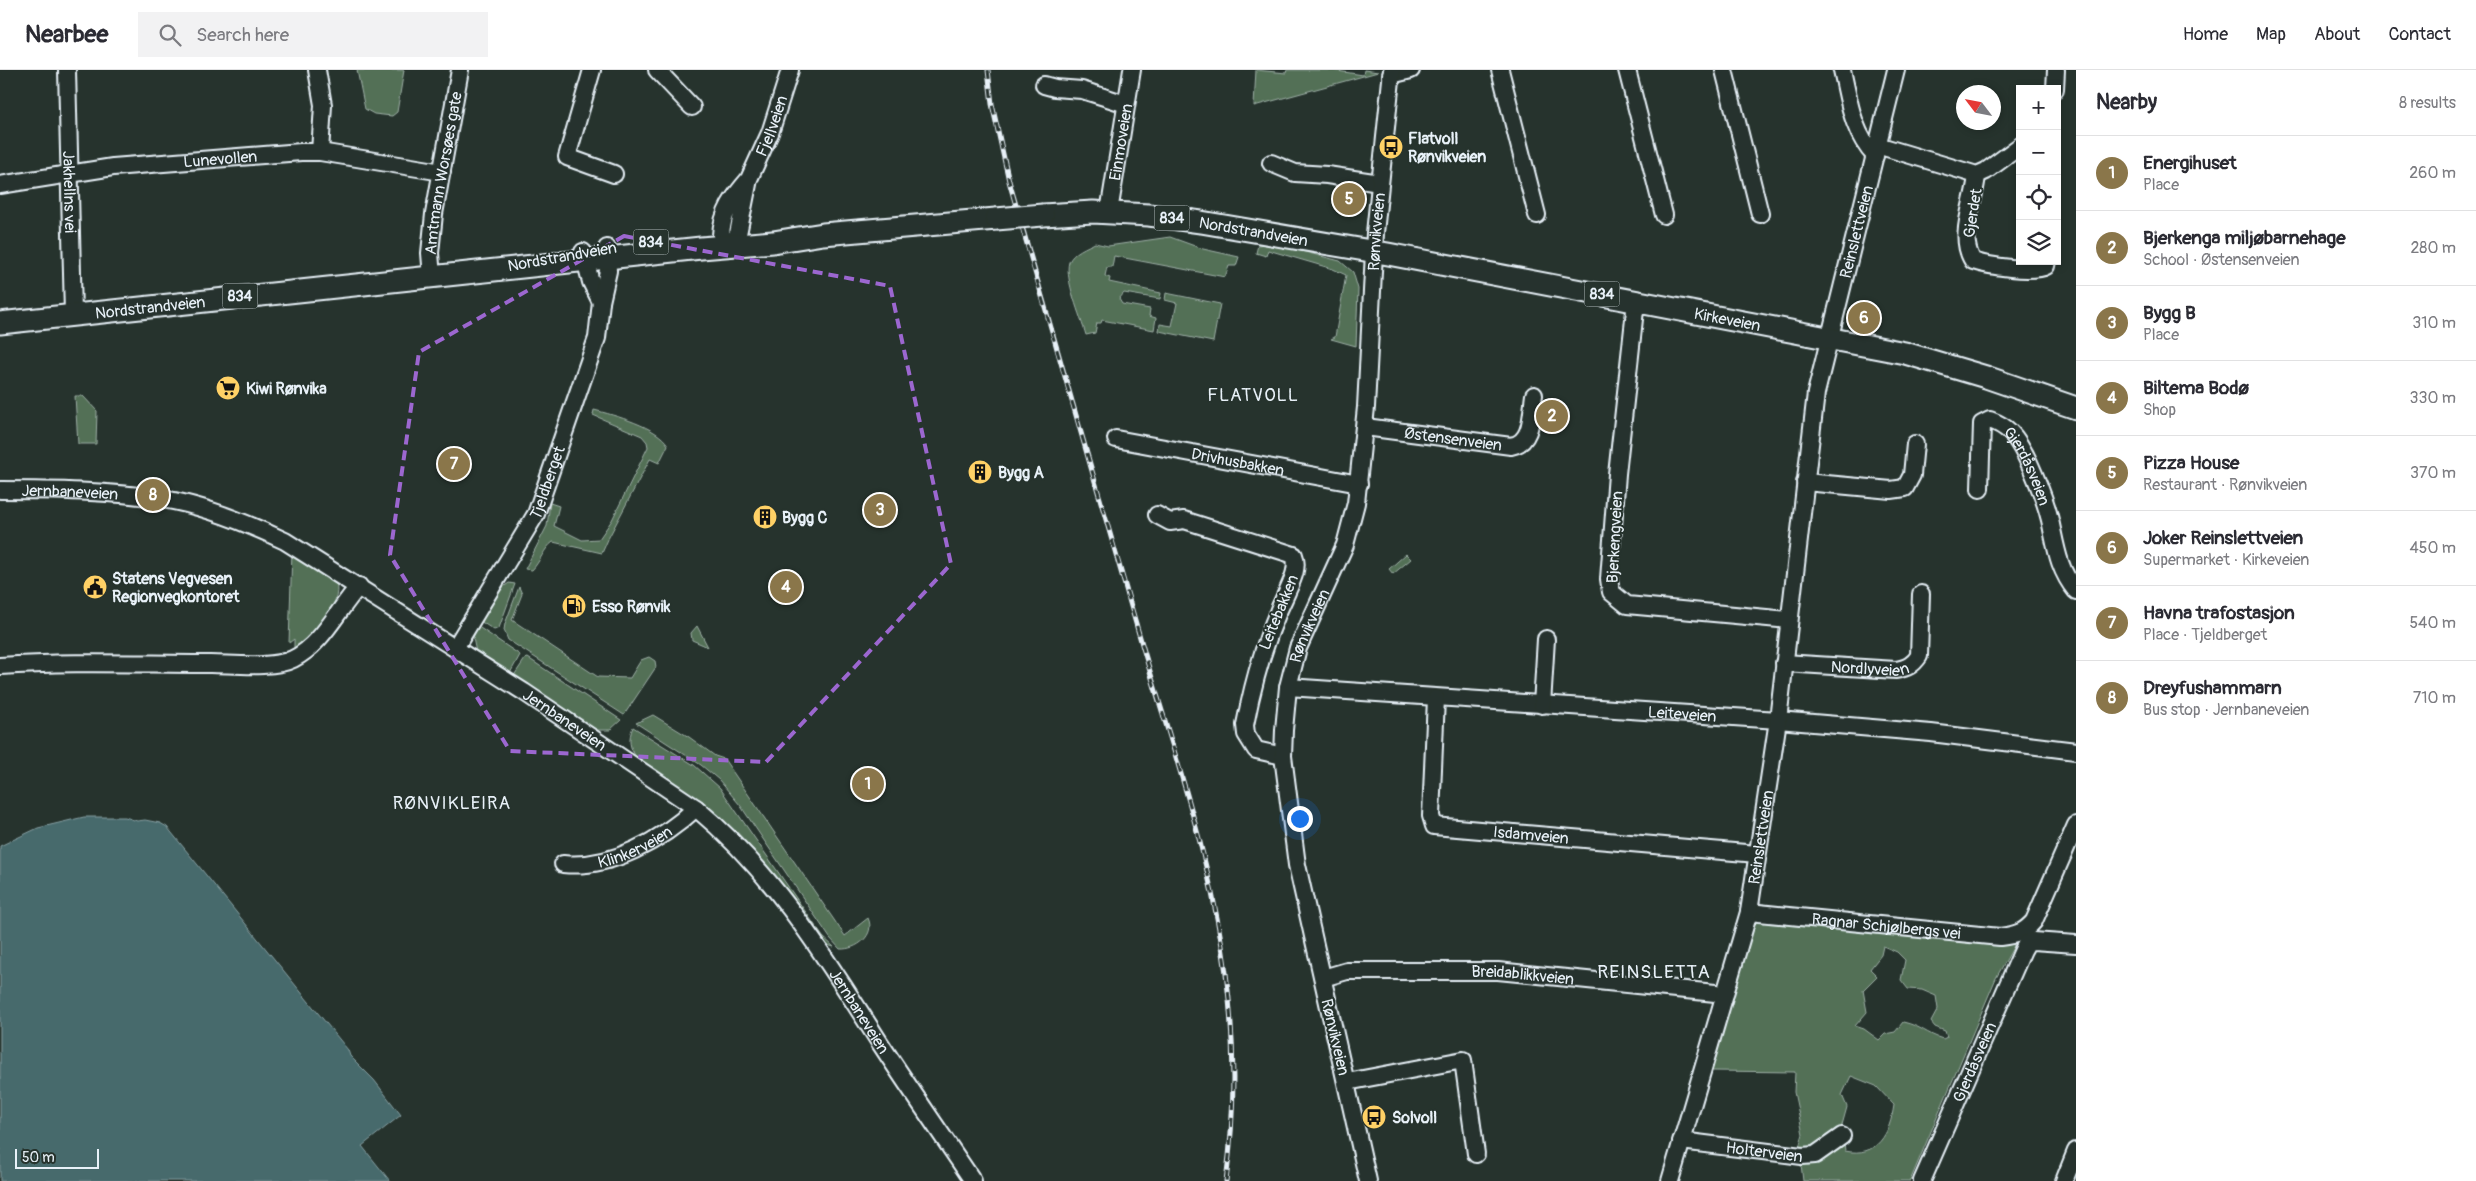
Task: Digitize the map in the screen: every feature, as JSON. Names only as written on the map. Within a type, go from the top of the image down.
[{"type":"main road","name":"Nordstrandveien","points":[[0,323],[480,272],[730,238],[808,232],[823,234],[1043,215],[1109,212],[1149,215],[1374,251]]},
{"type":"main road","name":"Kirkeveien","points":[[1374,251],[1829,338],[1930,360],[2076,408]]},
{"type":"street","name":"Jakhellns vei","points":[[67,70],[73,314]]},
{"type":"street","points":[[317,70],[323,104],[320,152]]},
{"type":"street","name":"Amtmann Worsøes gate","points":[[432,276],[430,253],[460,70]]},
{"type":"street","points":[[592,70],[567,157],[614,174]]},
{"type":"street","points":[[657,70],[692,107]]},
{"type":"street","name":"Fjellveien","points":[[730,238],[749,180],[770,134],[790,70]]},
{"type":"street","name":"Einmoveien","points":[[1109,212],[1132,70]]},
{"type":"street","points":[[1392,73],[1411,70]]},
{"type":"street","points":[[1500,70],[1537,215]]},
{"type":"street","points":[[1627,70],[1664,215]]},
{"type":"street","points":[[1724,70],[1760,214]]},
{"type":"street","points":[[1842,70],[1856,128],[1864,144],[1876,151],[1977,175],[1986,172],[2016,149]]},
{"type":"street","name":"Reinslettveien","points":[[1670,1181],[1749,912],[1778,720],[1812,420],[1829,338],[1896,70]]},
{"type":"street","points":[[2055,85],[2056,70]]},
{"type":"street","name":"Rønvikveien","points":[[1368,1181],[1297,865],[1283,756],[1288,687],[1298,648],[1345,545],[1359,484],[1365,427],[1374,251],[1392,73]]},
{"type":"street","points":[[1044,85],[1055,88],[1082,90],[1126,104]]},
{"type":"street","name":"Lunevollen","points":[[0,185],[71,173],[194,160],[320,152],[442,172]]},
{"type":"street","points":[[1270,163],[1295,173],[1327,175],[1380,184]]},
{"type":"street","name":"Gjerdet","points":[[1977,175],[1967,230],[1969,254],[1974,261],[2004,267],[2041,269],[2046,265]]},
{"type":"street","name":"Tjeldberget","points":[[455,648],[536,514],[592,357],[597,338],[608,254]]},
{"type":"street","points":[[584,257],[591,282],[601,302]]},
{"type":"street","name":"Bjerkengveien","points":[[1636,301],[1617,474],[1609,579],[1611,592],[1627,605],[1788,620]]},
{"type":"street","name":"Østensenveien","points":[[1365,427],[1518,445],[1527,437],[1534,396]]},
{"type":"street","name":"Gjerdåsveien","points":[[1980,489],[1982,424],[1990,420],[2003,426],[2017,440],[2046,505],[2059,563],[2065,578],[2076,591]]},
{"type":"street","name":"Drivhusbakken","points":[[1116,439],[1359,484]]},
{"type":"street","points":[[1806,482],[1891,490],[1905,488],[1912,475],[1915,444]]},
{"type":"street","name":"Jernbaneveien","points":[[0,490],[93,492],[164,500],[208,510],[248,524],[285,541],[359,586],[696,808],[760,869],[787,905],[834,972],[973,1181]]},
{"type":"street","name":"Leitebakken","points":[[1157,515],[1170,522],[1184,520],[1294,556],[1297,562],[1292,580],[1261,654],[1245,725],[1246,734],[1256,750],[1283,756]]},
{"type":"street","points":[[0,666],[89,662],[272,664],[292,660],[320,636],[359,586]]},
{"type":"street","name":"Nordlyveien","points":[[1784,662],[1896,670],[1907,668],[1915,663],[1919,656],[1921,594]]},
{"type":"street","points":[[1542,705],[1546,639]]},
{"type":"street","name":"Leiteveien","points":[[1288,687],[1778,720],[1931,733],[2076,751]]},
{"type":"street","name":"Isdamveien","points":[[1436,698],[1431,816],[1434,826],[1757,854]]},
{"type":"street","name":"Klinkerveien","points":[[563,864],[580,865],[622,855],[662,836],[680,824],[696,808]]},
{"type":"street","name":"Gjerdåsveien","points":[[1922,1181],[2024,938],[2034,921],[2076,825]]},
{"type":"street","name":"Ragnar Schjølbergs vei","points":[[1749,912],[2076,944]]},
{"type":"street","name":"Breidablikkveien","points":[[1322,978],[1347,971],[1498,971],[1725,994]]},
{"type":"street","points":[[1347,1082],[1463,1060],[1476,1154]]},
{"type":"street","name":"Holterveien","points":[[1681,1141],[1802,1156],[1815,1155],[1842,1136]]},
{"type":"street","points":[[2064,1181],[2076,1151]]},
{"type":"highlighted area","points":[[624,236],[890,286],[951,564],[766,762],[510,751],[390,555],[419,352]]},
{"type":"green space","points":[[357,70],[404,70],[397,112],[392,116],[374,114],[365,109]]},
{"type":"green space","points":[[1256,70],[1286,73],[1287,70],[1331,70],[1363,75],[1364,70],[1378,72],[1254,106]]},
{"type":"green space","points":[[1170,237],[1203,249],[1239,257],[1236,266],[1229,266],[1225,277],[1114,256],[1112,267],[1107,267],[1105,276],[1110,278],[1109,282],[1161,293],[1160,299],[1124,293],[1119,299],[1122,304],[1150,309],[1149,316],[1156,318],[1154,330],[1102,320],[1101,323],[1097,323],[1095,333],[1086,335],[1069,278],[1068,269],[1071,258],[1080,250],[1095,243],[1108,246]]},
{"type":"green space","points":[[1270,243],[1340,261],[1353,272],[1358,289],[1356,346],[1331,339],[1335,337],[1346,275],[1333,269],[1268,250],[1266,256],[1256,253],[1258,245]]},
{"type":"green space","points":[[1166,293],[1220,304],[1213,342],[1159,331],[1160,324],[1172,326],[1177,303],[1165,300]]},
{"type":"green space","points":[[75,396],[83,396],[97,411],[96,444],[78,444]]},
{"type":"green space","points":[[594,410],[645,427],[663,439],[668,445],[659,463],[650,459],[602,553],[553,542],[532,570],[525,569],[547,526],[550,503],[559,506],[554,526],[582,540],[599,539],[612,520],[648,447],[647,442],[642,436],[593,415]]},
{"type":"green space","points":[[292,551],[336,582],[337,592],[335,601],[324,620],[294,651],[294,639],[289,643]]},
{"type":"green space","points":[[1406,554],[1411,559],[1393,574],[1389,569]]},
{"type":"green space","points":[[509,583],[515,584],[499,628],[494,630],[480,621],[499,590]]},
{"type":"green space","points":[[519,587],[522,594],[512,620],[598,677],[630,678],[641,660],[649,657],[655,661],[656,667],[624,715],[508,640],[504,630],[505,624]]},
{"type":"green space","points":[[477,626],[520,655],[509,675],[476,652],[473,638]]},
{"type":"green space","points":[[697,626],[708,647],[692,640],[691,633]]},
{"type":"green space","points":[[528,658],[621,720],[610,730],[593,730],[513,677],[525,659]]},
{"type":"green space","points":[[653,715],[689,737],[715,756],[724,759],[845,936],[868,918],[869,930],[863,940],[853,947],[840,949],[830,938],[740,805],[719,780],[701,765],[636,723]]},
{"type":"green space","points":[[633,727],[694,765],[720,788],[823,937],[834,947],[827,945],[821,939],[759,858],[730,828],[696,799],[637,758],[632,751],[630,743]]},
{"type":"green space","points":[[1752,916],[2012,941],[2014,946],[1996,978],[1910,1181],[1803,1181],[1799,1147],[1803,1134],[1794,1092],[1795,1072],[1713,1071],[1710,1069]],"holes":[[[1883,946],[1897,952],[1905,960],[1901,980],[1908,989],[1922,990],[1936,996],[1938,1009],[1931,1022],[1935,1027],[1945,1031],[1947,1037],[1943,1039],[1903,1022],[1895,1032],[1885,1034],[1879,1040],[1864,1029],[1855,1026],[1867,1012],[1863,990],[1877,976],[1870,969],[1881,955]],[[1851,1076],[1876,1086],[1894,1105],[1885,1134],[1874,1147],[1866,1151],[1845,1151],[1842,1125],[1847,1107],[1842,1095]]]},
{"type":"water","points":[[84,817],[125,817],[137,821],[145,820],[160,823],[167,827],[348,1050],[350,1056],[374,1080],[401,1115],[362,1146],[390,1181],[0,1181],[0,846],[38,828]]},
{"type":"railway","points":[[988,70],[992,104],[1009,181],[1139,634],[1192,811],[1210,882],[1223,951],[1232,1050],[1232,1115],[1226,1181]]},
{"type":"place","name":"Flatvoll Rønvikveien","points":[[1391,147]]},
{"type":"place","name":"Pizza House","points":[[1349,199]]},
{"type":"place","name":"Joker Reinslettveien","points":[[1864,318]]},
{"type":"place","name":"Kiwi Rønvika","points":[[228,388]]},
{"type":"place","name":"Bjerkenga miljøbarnehage","points":[[1552,416]]},
{"type":"place","name":"Havna trafostasjon","points":[[454,464]]},
{"type":"place","name":"Bygg A","points":[[980,472]]},
{"type":"place","name":"Dreyfushammarn","points":[[153,495]]},
{"type":"place","name":"Bygg B","points":[[880,510]]},
{"type":"place","name":"Bygg C","points":[[765,517]]},
{"type":"place","name":"Statens Vegvesen Regionvegkontoret","points":[[95,587]]},
{"type":"place","name":"Biltema Bodø","points":[[786,587]]},
{"type":"place","name":"Esso Rønvik","points":[[574,606]]},
{"type":"place","name":"Energihuset","points":[[868,784]]},
{"type":"place","name":"Solvoll","points":[[1374,1117]]},
{"type":"district","name":"FLATVOLL","points":[[1253,395]]},
{"type":"district","name":"RØNVIKLEIRA","points":[[452,803]]},
{"type":"district","name":"REINSLETTA","points":[[1654,971]]}]
